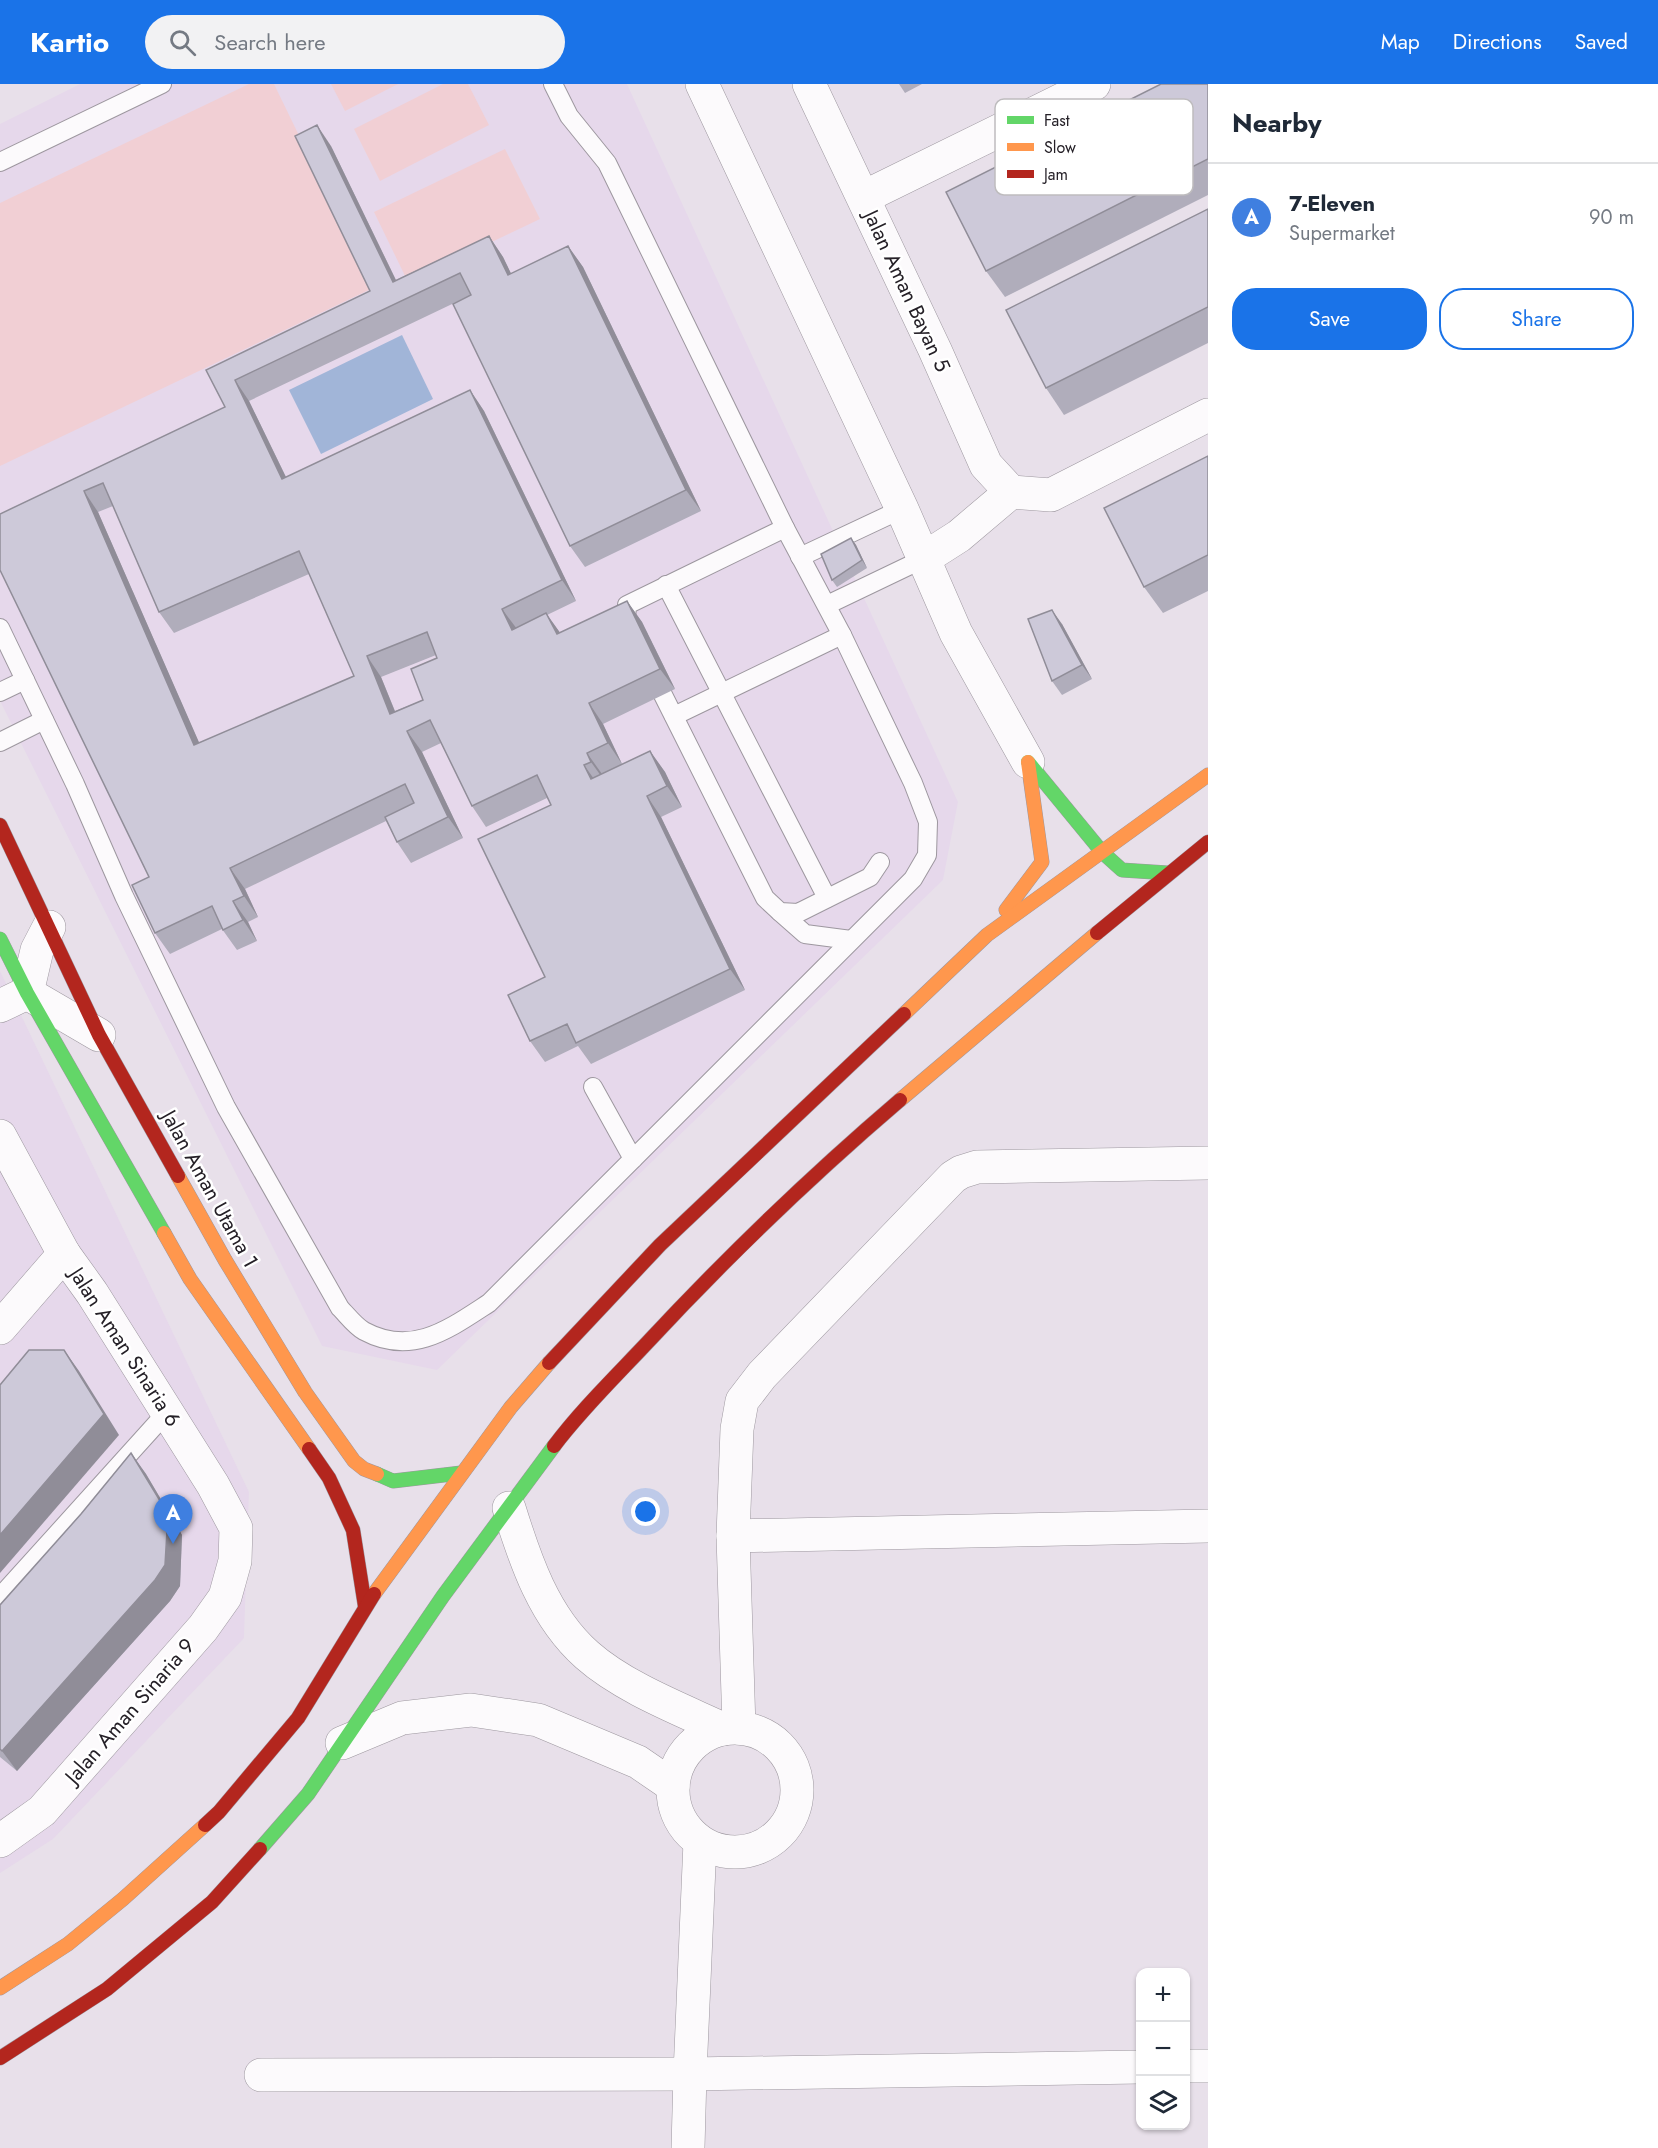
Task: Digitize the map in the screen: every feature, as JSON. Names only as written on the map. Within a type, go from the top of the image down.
[{"type":"street","points":[[702,84],[902,509],[956,633],[1028,762],[1102,852],[1122,870],[1168,873]]},
{"type":"street","name":"Jalan Aman Bayan 5","points":[[810,84],[986,465],[1011,492]]},
{"type":"street","points":[[1063,99],[1094,84]]},
{"type":"street","points":[[864,197],[995,133]]},
{"type":"street","points":[[923,559],[959,536],[1011,492],[1051,495],[1208,415]]},
{"type":"street","points":[[987,935],[1042,862],[1028,762]]},
{"type":"street","points":[[0,1988],[68,1944],[123,1899],[219,1812],[298,1718],[365,1606],[511,1407],[546,1366],[660,1245],[987,935],[1208,775]]},
{"type":"street","name":"Jalan Aman Utama 1","points":[[0,825],[99,1035],[225,1260],[305,1392],[354,1461],[364,1469],[393,1481],[461,1473]]},
{"type":"street","points":[[0,2058],[107,1989],[212,1902],[308,1794],[443,1596],[556,1443],[698,1288],[847,1145],[1168,873],[1208,842]]},
{"type":"street","points":[[13,999],[49,927]]},
{"type":"street","points":[[0,939],[13,999],[190,1279],[329,1478],[353,1530],[365,1606]]},
{"type":"street","points":[[13,999],[99,1035]]},
{"type":"street","name":"Jalan Aman Sinaria 6","points":[[0,1136],[64,1254],[92,1293],[213,1485],[236,1528],[235,1561]]},
{"type":"street","points":[[731,1729],[733,1536],[737,1429],[742,1401],[762,1375],[953,1177],[961,1172],[977,1167],[1208,1163]]},
{"type":"street","points":[[0,1328],[64,1254]]},
{"type":"street","points":[[509,1508],[522,1550],[555,1619],[587,1655],[634,1688],[731,1729],[755,1731],[782,1749],[791,1763],[796,1778],[798,1795],[794,1810],[782,1831],[763,1846],[747,1851],[731,1852],[715,1849],[700,1842],[679,1818],[674,1803],[673,1786],[676,1770],[683,1756],[694,1744],[708,1735],[731,1729]]},
{"type":"street","points":[[733,1536],[1208,1526]]},
{"type":"street","name":"Jalan Aman Sinaria 9","points":[[0,1841],[42,1811],[203,1628],[225,1597],[235,1561]]},
{"type":"street","points":[[342,1743],[402,1718],[471,1710],[538,1720],[638,1762],[673,1786]]},
{"type":"street","points":[[688,2148],[700,1842]]},
{"type":"street","points":[[1190,2066],[1208,2066]]},
{"type":"street","points":[[261,2075],[690,2074],[1136,2067]]},
{"type":"lane","points":[[0,162],[162,84]]},
{"type":"lane","points":[[0,628],[75,784],[124,896],[226,1107],[340,1308],[363,1330],[395,1342],[425,1339],[454,1325],[489,1303],[913,879],[927,855],[928,822],[913,783],[842,635],[785,528],[607,163],[568,116],[553,84]]},
{"type":"lane","points":[[800,557],[902,509]]},
{"type":"lane","points":[[785,528],[627,605],[626,621],[765,898],[805,934],[850,940]]},
{"type":"lane","points":[[826,605],[923,559]]},
{"type":"lane","points":[[666,585],[827,898]]},
{"type":"lane","points":[[674,716],[842,635]]},
{"type":"lane","points":[[0,692],[25,680]]},
{"type":"lane","points":[[0,742],[44,720]]},
{"type":"lane","points":[[780,912],[798,913],[870,877],[880,862]]},
{"type":"lane","points":[[593,1087],[633,1159]]},
{"type":"lane","points":[[0,1597],[167,1412]]},
{"type":"shaded area","points":[[80,84],[627,84],[958,802],[943,880],[437,1370],[322,1346],[0,701],[0,124]]},
{"type":"shaded area","points":[[249,84],[274,84],[373,288],[0,466],[0,203]]},
{"type":"shaded area","points":[[331,84],[398,84],[345,111]]},
{"type":"shaded area","points":[[443,84],[468,84],[489,125],[380,181],[354,129]]},
{"type":"shaded area","points":[[505,149],[540,219],[408,282],[374,212]]},
{"type":"shaded area","points":[[0,971],[249,1492],[244,1638],[53,1839],[0,1873]]},
{"type":"water","points":[[402,335],[433,399],[321,454],[289,390]]},
{"type":"building","points":[[1161,84],[1208,84],[1208,159],[1193,167],[1193,99],[1131,99]]},
{"type":"building","points":[[317,125],[393,282],[489,236],[508,275],[568,246],[686,490],[570,546],[453,304],[471,295],[460,273],[235,380],[282,479],[470,390],[562,580],[502,609],[512,630],[546,613],[557,634],[627,601],[660,669],[589,703],[608,743],[587,753],[591,762],[584,765],[591,779],[650,751],[667,786],[647,796],[730,969],[576,1043],[567,1024],[530,1041],[508,995],[545,977],[478,839],[551,805],[537,775],[472,806],[430,720],[407,731],[448,817],[397,842],[385,817],[414,803],[405,784],[230,868],[244,896],[233,901],[243,920],[223,930],[212,906],[155,933],[132,885],[149,877],[0,570],[0,514],[225,407],[206,370],[370,291],[295,136]],"holes":[[[103,483],[159,612],[299,551],[354,676],[194,745],[84,491]],[[427,632],[437,658],[411,669],[423,700],[390,714],[367,656]]]},
{"type":"building","points":[[995,167],[995,195],[1137,195],[986,271],[946,192]]},
{"type":"building","points":[[1208,209],[1208,307],[1046,388],[1006,310]]},
{"type":"building","points":[[1208,456],[1208,555],[1144,587],[1104,508]]},
{"type":"building","points":[[851,538],[862,560],[832,580],[821,554]]},
{"type":"building","points":[[1052,610],[1082,665],[1052,681],[1028,619]]},
{"type":"building","points":[[29,1350],[64,1350],[104,1414],[0,1535],[0,1385]]},
{"type":"building","points":[[131,1453],[168,1514],[165,1565],[155,1580],[2,1751],[0,1749],[0,1605],[81,1514]]},
{"type":"traffic: fast","points":[[1028,762],[1102,852],[1122,870],[1168,873]]},
{"type":"traffic: fast","points":[[0,939],[27,993],[164,1233]]},
{"type":"traffic: fast","points":[[260,1849],[308,1794],[443,1596],[554,1446]]},
{"type":"traffic: fast","points":[[377,1474],[393,1481],[461,1473]]},
{"type":"traffic: slow","points":[[1006,910],[1042,862],[1028,762]]},
{"type":"traffic: slow","points":[[904,1014],[987,935],[1208,775]]},
{"type":"traffic: slow","points":[[900,1100],[1097,933]]},
{"type":"traffic: slow","points":[[178,1176],[225,1260],[305,1392],[354,1461],[364,1469],[377,1474]]},
{"type":"traffic: slow","points":[[164,1233],[190,1279],[309,1449]]},
{"type":"traffic: slow","points":[[374,1594],[511,1407],[549,1363]]},
{"type":"traffic: slow","points":[[0,1988],[68,1944],[123,1899],[205,1825]]},
{"type":"traffic: jam","points":[[0,825],[99,1035],[178,1176]]},
{"type":"traffic: jam","points":[[1097,933],[1208,842]]},
{"type":"traffic: jam","points":[[549,1363],[660,1245],[904,1014]]},
{"type":"traffic: jam","points":[[554,1446],[598,1394],[738,1249],[834,1158],[900,1100]]},
{"type":"traffic: jam","points":[[309,1449],[329,1478],[353,1530],[365,1606]]},
{"type":"traffic: jam","points":[[205,1825],[219,1812],[298,1718],[374,1594]]},
{"type":"traffic: jam","points":[[0,2058],[107,1989],[212,1902],[260,1849]]},
{"type":"place","name":"7-Eleven","points":[[173,1544]]}]
